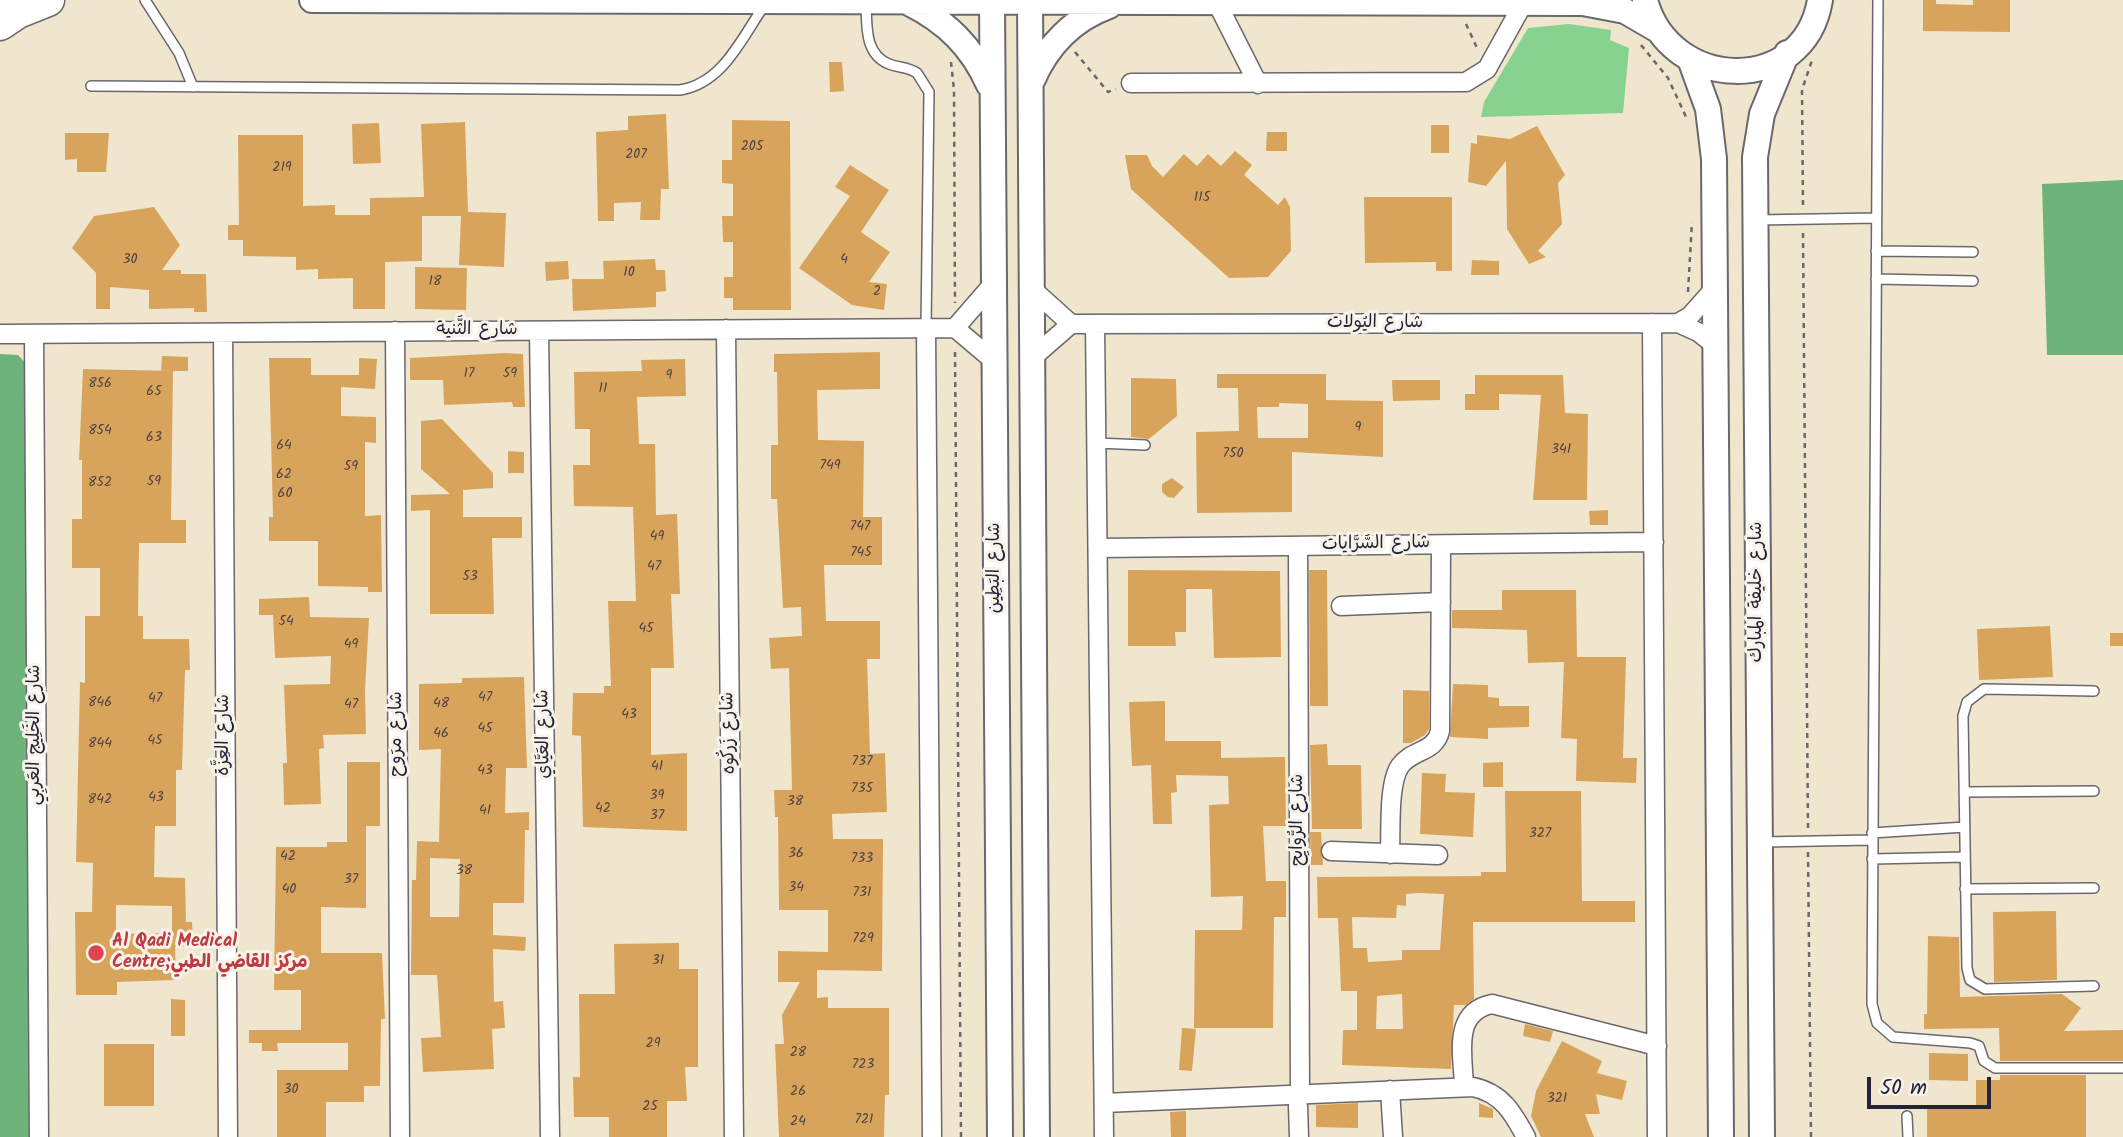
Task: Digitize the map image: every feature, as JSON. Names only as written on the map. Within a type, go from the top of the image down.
[{"type":"highway","points":[[0,24],[18,12],[48,0]]},
{"type":"main road","points":[[0,0],[15,0]]},
{"type":"main road","points":[[312,0],[1599,5],[1625,12],[1649,38],[1672,48],[1691,62],[1707,68],[1741,72],[1758,69],[1787,53],[1812,23],[1820,0]]},
{"type":"main road","points":[[1645,0],[1649,38]]},
{"type":"main road","points":[[905,1],[941,21],[956,34],[977,61],[992,92]]},
{"type":"main road","name":"شارع البَطِين","points":[[992,1],[1000,1137]]},
{"type":"main road","points":[[1030,1],[1037,1137]]},
{"type":"main road","points":[[1030,84],[1043,58],[1061,36],[1087,16],[1117,3]]},
{"type":"main road","name":"شارع خليفة المبارك","points":[[1762,1137],[1756,220],[1758,135],[1769,93],[1787,53]]},
{"type":"main road","points":[[1691,62],[1708,110],[1712,134],[1721,1137]]},
{"type":"street","points":[[1217,3],[1258,84]]},
{"type":"street","points":[[1132,83],[1458,83],[1474,79],[1487,69],[1524,4]]},
{"type":"street","points":[[994,283],[955,328],[994,361]]},
{"type":"street","points":[[1031,288],[1072,324],[1032,358]]},
{"type":"street","points":[[1684,320],[1715,288]]},
{"type":"street","name":"شارع اليُولات","points":[[1072,324],[1652,323],[1684,320],[1716,346]]},
{"type":"street","points":[[1652,323],[1657,1137]]},
{"type":"street","points":[[1095,324],[1104,1137]]},
{"type":"street","points":[[926,328],[932,1137]]},
{"type":"street","name":"شارع الثَّنية","points":[[0,334],[955,328]]},
{"type":"street","name":"شارع زَركُوه","points":[[726,329],[734,1137]]},
{"type":"street","name":"شارع مرَوح","points":[[395,331],[400,1137]]},
{"type":"street","name":"شارع العَيَّاي","points":[[539,331],[550,1137]]},
{"type":"street","name":"شارع العِزَّة","points":[[223,332],[228,1137]]},
{"type":"street","name":"شارع الخَلِيج العَربِي","points":[[34,334],[39,1137]]},
{"type":"street","name":"شارع السَّرَّايات","points":[[1098,548],[1654,542]]},
{"type":"street","points":[[1390,854],[1397,771],[1409,757],[1431,747],[1440,731],[1441,545]]},
{"type":"street","name":"شارع الرُّوايِح","points":[[1298,546],[1299,1137]]},
{"type":"street","points":[[1341,606],[1441,602]]},
{"type":"street","points":[[1331,851],[1438,855]]},
{"type":"street","points":[[1464,1086],[1463,1025],[1475,1010],[1492,1004],[1657,1046]]},
{"type":"street","points":[[1104,1103],[1299,1100],[1390,1090],[1464,1086],[1482,1089],[1498,1097],[1511,1110],[1526,1137]]},
{"type":"street","points":[[1390,1090],[1393,1137]]},
{"type":"lane","points":[[145,0],[179,53],[193,87]]},
{"type":"lane","points":[[1878,0],[1871,995],[1877,1023],[1893,1037],[1979,1046],[1984,1060],[1995,1068],[2123,1068]]},
{"type":"lane","points":[[91,86],[680,90],[698,86],[720,70],[767,1]]},
{"type":"lane","points":[[866,1],[871,48],[888,64],[917,73],[929,92],[926,328]]},
{"type":"lane","points":[[1756,220],[1876,218]]},
{"type":"lane","points":[[1876,251],[1973,252]]},
{"type":"lane","points":[[1876,279],[1973,281]]},
{"type":"lane","points":[[1096,443],[1145,445]]},
{"type":"lane","points":[[2094,691],[1991,688],[1972,696],[1963,716],[1967,968],[1974,984],[1985,989],[2094,986]]},
{"type":"lane","points":[[1964,792],[2094,791]]},
{"type":"lane","points":[[1760,842],[1808,841],[1965,827]]},
{"type":"lane","points":[[1872,859],[1965,858]]},
{"type":"lane","points":[[1965,889],[2094,888]]},
{"type":"lane","points":[[1907,1116],[1908,1137]]},
{"type":"path","points":[[1462,4],[1465,22],[1487,69]]},
{"type":"path","points":[[956,34],[950,57],[954,90],[961,1137]]},
{"type":"path","points":[[1061,36],[1108,92],[1132,83]]},
{"type":"path","points":[[1649,38],[1682,103],[1689,126]]},
{"type":"path","points":[[1811,1137],[1802,90],[1816,53]]},
{"type":"path","points":[[1684,320],[1693,215]]},
{"type":"green space","points":[[1569,24],[1611,30],[1610,40],[1629,48],[1623,113],[1481,117],[1484,102],[1528,28]]},
{"type":"green space","points":[[2123,180],[2123,355],[2047,355],[2042,184]]},
{"type":"green space","points":[[0,354],[18,355],[31,369],[38,1137],[0,1137]]},
{"type":"building","points":[[1923,0],[1936,0],[1936,4],[1973,5],[1973,0],[2010,0],[2010,32],[1923,31]]},
{"type":"building","points":[[829,62],[842,62],[844,91],[830,92]]},
{"type":"building","points":[[666,114],[669,189],[661,189],[660,220],[640,220],[641,202],[614,203],[614,221],[598,221],[596,132],[628,130],[628,116]]},
{"type":"building","points":[[732,120],[790,121],[791,310],[733,310],[733,298],[724,298],[724,277],[733,277],[733,242],[723,242],[722,216],[733,216],[733,184],[722,183],[722,160],[732,160]]},
{"type":"building","points":[[465,122],[468,212],[506,213],[504,267],[459,265],[461,216],[422,216],[422,261],[385,262],[385,309],[353,309],[353,278],[318,279],[318,269],[296,270],[296,257],[243,256],[243,240],[228,240],[228,225],[239,225],[238,135],[303,135],[303,206],[335,205],[335,215],[370,215],[370,198],[424,197],[421,124]]},
{"type":"building","points":[[379,123],[381,163],[353,164],[352,124]]},
{"type":"building","points":[[1431,125],[1449,125],[1449,153],[1431,153]]},
{"type":"building","points":[[1537,126],[1565,175],[1558,183],[1562,224],[1538,251],[1546,257],[1529,264],[1507,229],[1506,161],[1486,186],[1468,182],[1471,143],[1477,144],[1477,135],[1510,139]]},
{"type":"building","points":[[1267,132],[1287,132],[1287,151],[1266,151]]},
{"type":"building","points":[[65,133],[109,133],[106,172],[77,172],[77,159],[65,160]]},
{"type":"building","points":[[1235,151],[1252,165],[1244,175],[1278,205],[1285,197],[1290,207],[1291,251],[1268,277],[1229,278],[1131,189],[1125,155],[1147,155],[1152,166],[1163,177],[1184,154],[1197,166],[1208,154],[1221,166]]},
{"type":"building","points":[[850,165],[889,190],[861,232],[890,252],[869,282],[887,284],[884,310],[852,305],[799,268],[850,196],[835,187]]},
{"type":"building","points":[[1364,197],[1452,197],[1452,271],[1436,271],[1436,262],[1365,263]]},
{"type":"building","points":[[154,207],[180,245],[162,270],[181,270],[181,274],[206,274],[207,312],[194,312],[194,308],[149,309],[149,290],[110,287],[110,309],[96,309],[96,273],[72,248],[94,216]]},
{"type":"building","points":[[655,259],[656,270],[665,270],[666,291],[656,292],[656,307],[573,311],[572,279],[604,279],[603,261]]},
{"type":"building","points":[[1472,260],[1499,261],[1499,275],[1471,275]]},
{"type":"building","points":[[568,261],[569,279],[546,281],[545,262]]},
{"type":"building","points":[[415,267],[467,268],[466,310],[415,309]]},
{"type":"building","points":[[880,352],[880,389],[817,390],[818,440],[864,441],[863,517],[882,517],[882,565],[824,565],[826,621],[880,621],[880,659],[867,659],[870,754],[885,753],[887,812],[832,814],[833,839],[883,839],[882,971],[817,970],[817,998],[828,997],[828,1008],[889,1008],[889,1095],[885,1095],[884,1137],[779,1137],[775,1044],[784,1044],[782,1015],[800,982],[778,982],[778,951],[828,952],[828,910],[779,910],[778,817],[775,817],[774,790],[792,790],[789,668],[771,669],[769,638],[802,636],[801,607],[783,608],[777,499],[771,499],[771,445],[778,445],[777,372],[774,372],[774,354]]},
{"type":"building","points":[[523,354],[525,407],[513,407],[512,402],[444,405],[443,380],[410,380],[410,358]]},
{"type":"building","points":[[162,356],[188,357],[188,371],[161,371]]},
{"type":"building","points":[[269,358],[311,358],[311,375],[359,375],[359,358],[377,359],[375,389],[341,387],[341,416],[376,417],[376,443],[365,442],[365,516],[381,515],[382,592],[368,592],[368,587],[318,586],[318,541],[269,541],[269,517],[273,517]]},
{"type":"building","points":[[685,359],[686,396],[637,397],[639,444],[655,444],[656,515],[677,514],[680,594],[671,594],[674,668],[651,668],[651,755],[687,753],[687,831],[583,827],[581,736],[572,735],[573,693],[604,693],[604,686],[611,686],[608,601],[636,601],[633,507],[574,506],[573,465],[590,465],[590,429],[575,429],[574,372],[642,371],[641,360]]},
{"type":"building","points":[[83,369],[173,371],[171,520],[186,520],[186,543],[139,543],[138,616],[143,616],[143,639],[189,639],[190,670],[185,670],[182,770],[176,770],[176,826],[155,826],[154,877],[185,878],[186,922],[192,922],[193,946],[175,947],[176,980],[117,982],[117,995],[76,995],[75,912],[92,912],[93,863],[76,862],[80,682],[85,683],[85,616],[100,616],[100,568],[72,568],[72,519],[82,519],[82,460],[79,460]],"holes":[[[116,905],[172,906],[172,933],[116,934]]]},
{"type":"building","points":[[1217,374],[1326,374],[1326,400],[1383,401],[1383,457],[1292,452],[1292,512],[1197,513],[1196,432],[1239,431],[1238,388],[1217,388]],"holes":[[[1279,403],[1308,404],[1308,438],[1258,438],[1257,407],[1279,407]]]},
{"type":"building","points":[[1475,375],[1563,375],[1565,413],[1588,414],[1587,500],[1533,500],[1541,395],[1499,394],[1499,410],[1465,410],[1465,394],[1475,394]]},
{"type":"building","points":[[1131,378],[1176,379],[1177,416],[1149,439],[1131,437]]},
{"type":"building","points":[[1392,380],[1440,380],[1440,400],[1393,401]]},
{"type":"building","points":[[442,419],[493,473],[493,488],[463,490],[463,517],[522,517],[522,538],[492,538],[494,614],[430,614],[430,510],[411,511],[411,495],[450,494],[421,469],[421,421]]},
{"type":"building","points":[[508,451],[524,452],[524,473],[508,473]]},
{"type":"building","points":[[1172,478],[1184,487],[1174,498],[1162,492],[1162,484]]},
{"type":"building","points":[[1608,510],[1608,525],[1590,525],[1589,511]]},
{"type":"building","points":[[1128,570],[1280,571],[1281,657],[1214,658],[1212,589],[1186,589],[1186,632],[1175,632],[1176,646],[1128,646]]},
{"type":"building","points":[[1309,570],[1327,570],[1328,706],[1310,706]]},
{"type":"building","points":[[1502,590],[1576,590],[1577,657],[1626,657],[1623,758],[1637,758],[1636,783],[1576,781],[1577,739],[1561,738],[1564,662],[1528,663],[1527,630],[1452,628],[1452,610],[1502,610]]},
{"type":"building","points":[[309,597],[310,617],[369,618],[365,690],[366,734],[323,735],[324,748],[319,749],[321,804],[284,805],[283,763],[287,763],[284,685],[330,684],[331,656],[275,658],[273,615],[259,615],[259,599]]},
{"type":"building","points":[[2050,626],[2053,677],[1979,680],[1977,629]]},
{"type":"building","points":[[2110,633],[2123,633],[2123,646],[2110,646]]},
{"type":"building","points":[[524,677],[527,768],[506,768],[505,813],[529,812],[529,830],[525,830],[524,903],[493,903],[493,935],[526,937],[525,951],[493,949],[494,1002],[503,1001],[505,1028],[492,1029],[494,1069],[423,1072],[421,1038],[441,1037],[437,975],[411,975],[412,880],[416,880],[417,841],[439,842],[441,749],[419,750],[419,684],[462,683],[462,678]],"holes":[[[430,858],[460,859],[459,917],[430,917]]]},
{"type":"building","points":[[1453,684],[1488,685],[1488,697],[1499,698],[1499,706],[1529,706],[1529,727],[1488,728],[1488,739],[1450,737]]},
{"type":"building","points":[[1403,690],[1429,691],[1429,729],[1425,735],[1411,743],[1403,743]]},
{"type":"building","points":[[1165,701],[1165,741],[1221,741],[1221,758],[1285,757],[1286,826],[1263,826],[1266,881],[1286,881],[1286,917],[1274,917],[1273,1028],[1194,1028],[1195,930],[1242,930],[1243,896],[1211,897],[1209,805],[1229,804],[1228,776],[1176,775],[1177,792],[1171,793],[1172,824],[1153,824],[1151,765],[1132,766],[1129,702]]},
{"type":"building","points":[[1327,744],[1328,765],[1361,765],[1362,829],[1312,829],[1310,745]]},
{"type":"building","points":[[347,762],[380,762],[380,826],[366,826],[366,908],[321,907],[321,953],[382,953],[385,1019],[381,1019],[380,1086],[364,1086],[364,1102],[326,1102],[326,1137],[277,1137],[277,1070],[348,1070],[348,1043],[277,1043],[278,1051],[262,1051],[262,1043],[249,1043],[249,1030],[301,1030],[301,990],[274,990],[276,847],[327,847],[327,842],[347,842]]},
{"type":"building","points":[[1503,762],[1503,787],[1483,787],[1483,763]]},
{"type":"building","points":[[1422,773],[1446,774],[1445,792],[1475,793],[1473,837],[1420,834]]},
{"type":"building","points":[[1505,791],[1581,791],[1582,901],[1635,901],[1635,922],[1473,922],[1474,999],[1466,1005],[1454,1005],[1451,1069],[1342,1065],[1343,1030],[1357,1030],[1357,991],[1341,991],[1338,918],[1318,918],[1317,877],[1481,876],[1481,872],[1506,872]],"holes":[[[1406,894],[1444,894],[1440,950],[1402,950],[1402,960],[1368,962],[1367,948],[1353,948],[1352,917],[1396,918],[1397,905],[1406,906]],[[1402,994],[1403,1029],[1376,1029],[1377,996]]]},
{"type":"building","points":[[1310,832],[1321,832],[1323,865],[1311,865]]},
{"type":"building","points":[[2056,911],[2057,980],[1994,982],[1993,912]]},
{"type":"building","points":[[1928,936],[1959,937],[1960,997],[2062,994],[2081,1008],[2064,1031],[2123,1030],[2123,1061],[2000,1061],[1999,1028],[1924,1029],[1924,1014],[1927,1014]]},
{"type":"building","points":[[679,943],[679,969],[698,969],[698,1067],[685,1067],[687,1101],[667,1101],[667,1137],[609,1137],[609,1117],[574,1117],[573,1077],[580,1077],[579,994],[615,994],[614,944]]},
{"type":"building","points":[[171,999],[185,1000],[185,1036],[171,1036]]},
{"type":"building","points":[[1525,1024],[1553,1031],[1550,1042],[1523,1036]]},
{"type":"building","points":[[1182,1028],[1196,1029],[1192,1071],[1179,1070]]},
{"type":"building","points":[[1562,1041],[1602,1061],[1597,1073],[1627,1081],[1622,1100],[1596,1094],[1600,1114],[1585,1114],[1594,1137],[1541,1137],[1531,1116],[1536,1091]]},
{"type":"building","points":[[104,1044],[154,1044],[154,1106],[104,1106]]},
{"type":"building","points":[[1929,1053],[1968,1054],[1968,1081],[1929,1080]]},
{"type":"building","points":[[2000,1075],[2086,1075],[2086,1137],[1927,1137],[1927,1109],[1976,1109],[1976,1080],[2000,1080]]},
{"type":"building","points":[[1358,1103],[1358,1128],[1316,1127],[1316,1105]]},
{"type":"building","points":[[1479,1103],[1493,1109],[1493,1118],[1479,1117]]},
{"type":"building","points":[[1186,1111],[1186,1137],[1171,1137],[1170,1112]]},
{"type":"place","name":"Al Qadi Medical Centre;مركز القاضي الطبي","points":[[96,953]]}]
